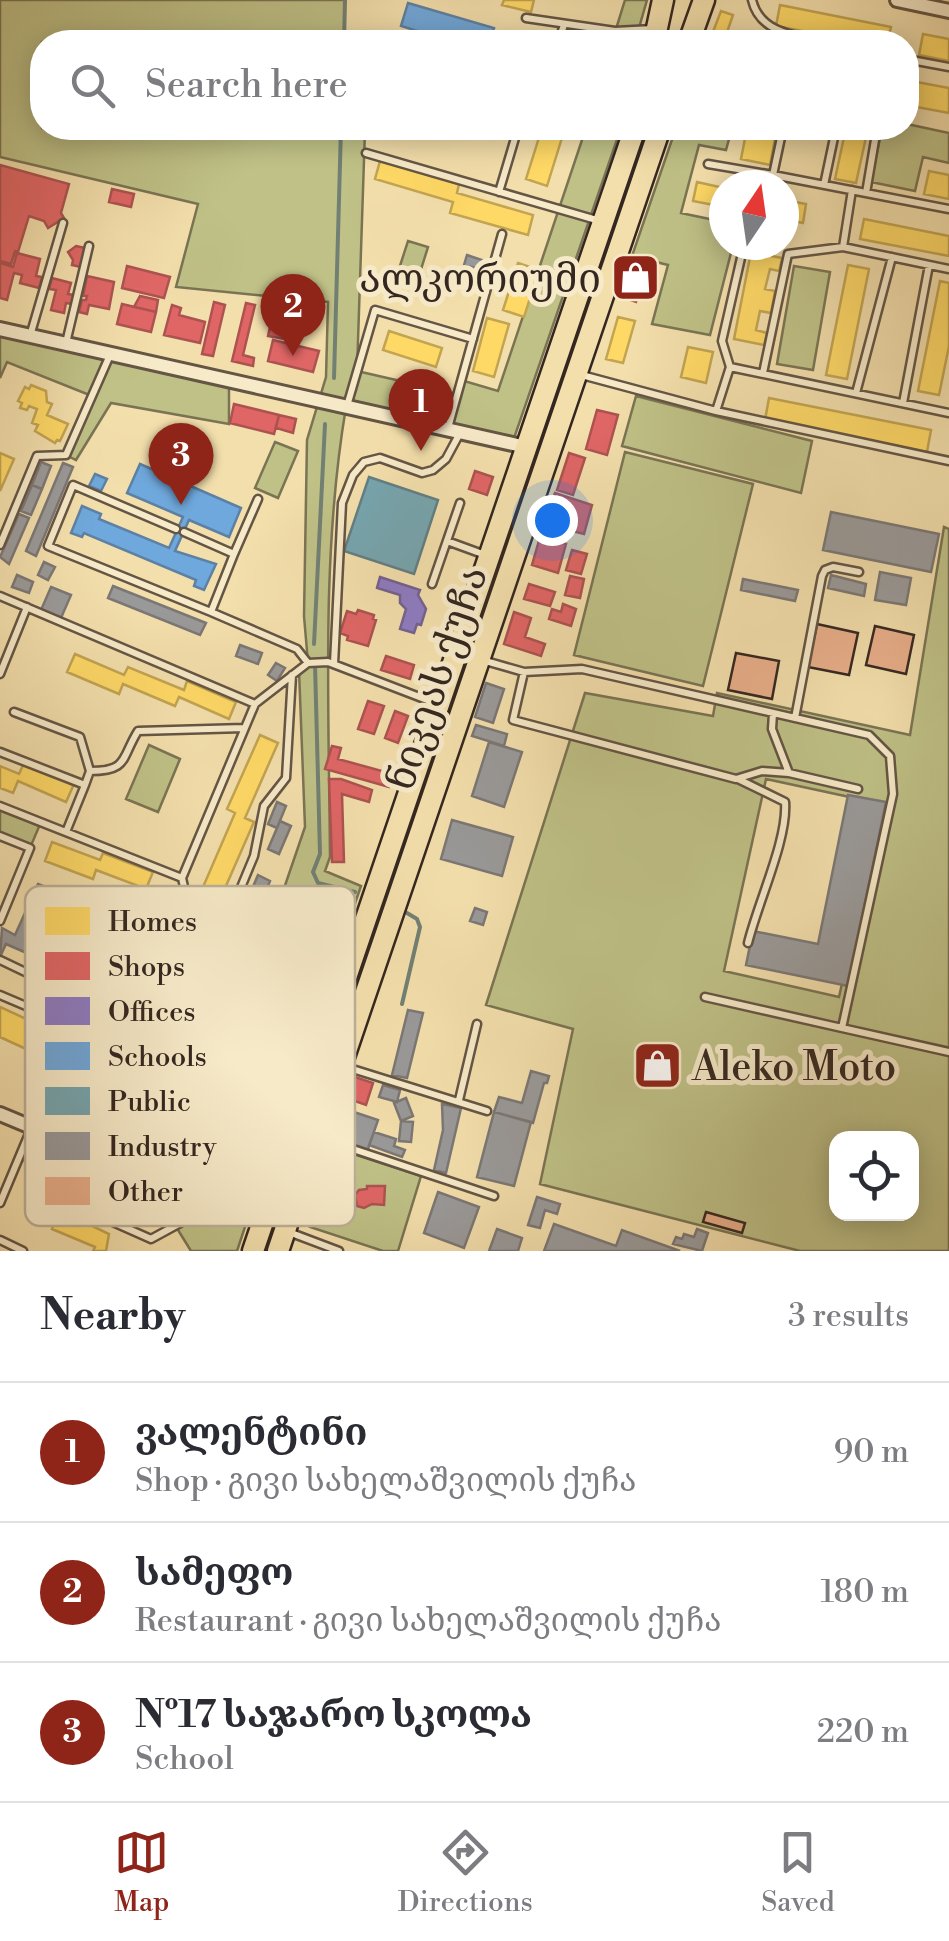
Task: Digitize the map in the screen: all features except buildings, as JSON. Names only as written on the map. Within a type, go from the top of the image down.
[{"type":"main road","points":[[663,0],[671,30]]},
{"type":"main road","points":[[682,30],[704,0]]},
{"type":"main road","name":"ნიკეას ქუჩა","points":[[355,947],[631,140]]},
{"type":"main road","name":"ნიკეას ქუჩა","points":[[355,1021],[656,140]]},
{"type":"main road","points":[[467,619],[490,628]]},
{"type":"main road","name":"ნიკეას ქუჩა","points":[[253,1251],[261,1226]]},
{"type":"street","points":[[896,0],[949,11]]},
{"type":"street","points":[[0,329],[526,447]]},
{"type":"street","points":[[0,1114],[25,1125]]},
{"type":"lane","points":[[752,0],[758,18],[774,30]]},
{"type":"lane","points":[[526,18],[610,30]]},
{"type":"lane","points":[[562,30],[564,25]]},
{"type":"lane","points":[[919,61],[949,67]]},
{"type":"lane","points":[[499,192],[514,140]]},
{"type":"lane","points":[[774,170],[780,140]]},
{"type":"lane","points":[[824,185],[833,140]]},
{"type":"lane","points":[[866,193],[876,140]]},
{"type":"lane","points":[[366,154],[604,223]]},
{"type":"lane","points":[[708,164],[743,170]]},
{"type":"lane","points":[[799,180],[949,209]]},
{"type":"lane","points":[[842,247],[852,190]]},
{"type":"lane","points":[[30,336],[62,224]]},
{"type":"lane","points":[[334,664],[342,502],[353,475],[364,462],[380,458],[422,473],[446,459],[502,234]]},
{"type":"lane","points":[[66,344],[89,246]]},
{"type":"lane","points":[[763,373],[788,254],[842,247],[949,269]]},
{"type":"lane","points":[[856,393],[892,257]]},
{"type":"lane","points":[[716,411],[730,367],[722,341],[740,260]]},
{"type":"lane","points":[[902,403],[928,264]]},
{"type":"lane","points":[[346,407],[374,310],[473,339]]},
{"type":"lane","points":[[0,545],[37,456],[66,456],[110,354]]},
{"type":"lane","points":[[730,367],[949,413]]},
{"type":"lane","points":[[577,374],[716,411],[949,461]]},
{"type":"lane","points":[[234,554],[73,485],[48,546],[298,649],[308,663]]},
{"type":"lane","points":[[211,612],[258,499]]},
{"type":"lane","points":[[432,584],[460,503]]},
{"type":"lane","points":[[446,542],[488,556]]},
{"type":"lane","points":[[795,718],[822,576],[832,567],[859,572]]},
{"type":"lane","points":[[0,596],[255,704]]},
{"type":"lane","points":[[0,674],[27,607]]},
{"type":"lane","points":[[480,659],[524,672],[582,670],[869,735],[890,756],[893,794],[842,1028]]},
{"type":"lane","points":[[184,886],[182,878],[255,704],[308,663],[334,664],[437,703]]},
{"type":"lane","points":[[524,672],[513,720],[736,779],[785,802],[786,822],[748,942]]},
{"type":"lane","points":[[241,886],[254,856],[264,806],[286,778],[292,675]]},
{"type":"lane","points":[[14,712],[80,738],[90,771],[66,832]]},
{"type":"lane","points":[[773,713],[772,729],[789,773]]},
{"type":"lane","points":[[90,771],[112,771],[122,764],[136,734],[143,729],[244,728]]},
{"type":"lane","points":[[0,752],[85,785]]},
{"type":"lane","points":[[736,779],[762,771],[789,773],[858,789]]},
{"type":"lane","points":[[0,806],[182,878]]},
{"type":"lane","points":[[0,836],[30,848],[0,921]]},
{"type":"lane","points":[[0,960],[25,972]]},
{"type":"lane","points":[[0,995],[25,1006]]},
{"type":"lane","points":[[705,997],[949,1052]]},
{"type":"lane","points":[[459,1100],[477,1024]]},
{"type":"lane","points":[[355,1069],[487,1111]]},
{"type":"lane","points":[[0,1205],[25,1145]]},
{"type":"lane","points":[[355,1150],[494,1196]]},
{"type":"lane","points":[[123,1226],[151,1238],[174,1226]]},
{"type":"lane","points":[[0,1240],[23,1251]]},
{"type":"lane","points":[[282,1241],[339,1251]]},
{"type":"green space","points":[[0,0],[345,0],[344,30],[30,30],[30,140],[365,140],[357,371],[457,394],[461,380],[498,391],[582,140],[617,140],[512,444],[346,407],[330,575],[330,857],[325,871],[361,886],[355,904],[355,886],[285,886],[305,827],[299,670],[308,663],[304,616],[307,440],[326,377],[328,302],[176,287],[198,204],[0,157]]},
{"type":"green space","points":[[625,0],[647,0],[639,30],[616,30]]},
{"type":"green space","points":[[919,127],[949,133],[949,163],[923,157],[915,191],[871,182],[880,140],[919,140]]},
{"type":"green space","points":[[672,140],[729,140],[726,150],[699,145],[681,213],[709,219],[709,260],[729,260],[710,335],[652,324],[668,265],[632,256]]},
{"type":"green space","points":[[408,241],[428,247],[418,279],[398,272]]},
{"type":"green space","points":[[794,266],[830,272],[813,370],[777,364]]},
{"type":"green space","points":[[0,329],[229,381],[229,424],[111,403],[76,460],[66,455],[92,396],[7,362],[0,378]]},
{"type":"green space","points":[[636,396],[812,441],[801,493],[622,446]]},
{"type":"green space","points":[[275,442],[298,451],[278,498],[255,488]]},
{"type":"green space","points":[[625,452],[753,484],[703,686],[574,655]]},
{"type":"green space","points":[[944,527],[949,529],[949,1251],[800,1251],[540,1184],[573,1029],[486,1005],[585,693],[713,716],[717,693],[910,735]],"holes":[[[766,779],[882,804],[839,997],[724,971]]]},
{"type":"green space","points":[[149,745],[180,759],[158,812],[126,799]]},
{"type":"green space","points":[[0,806],[41,822],[30,848],[0,836]]},
{"type":"green space","points":[[355,1155],[421,1176],[398,1251],[383,1251],[310,1227],[355,1226]]},
{"type":"green space","points":[[176,1226],[245,1226],[237,1251],[191,1251]]},
{"type":"waterway","points":[[344,30],[345,0]]},
{"type":"waterway","points":[[334,378],[341,140]]},
{"type":"waterway","points":[[314,644],[325,424]]},
{"type":"waterway","points":[[315,664],[320,854],[313,872],[318,883],[330,886]]},
{"type":"waterway","points":[[402,1004],[420,927],[417,919],[407,913]]},
{"type":"place","name":"ალკორიუმი","points":[[636,278]]},
{"type":"place","name":"სამეფო","points":[[293,356]]},
{"type":"place","name":"ვალენტინი","points":[[421,451]]},
{"type":"place","name":"№17 საჯარო სკოლა","points":[[181,505]]},
{"type":"place","name":"Aleko Moto","points":[[657,1066]]}]
